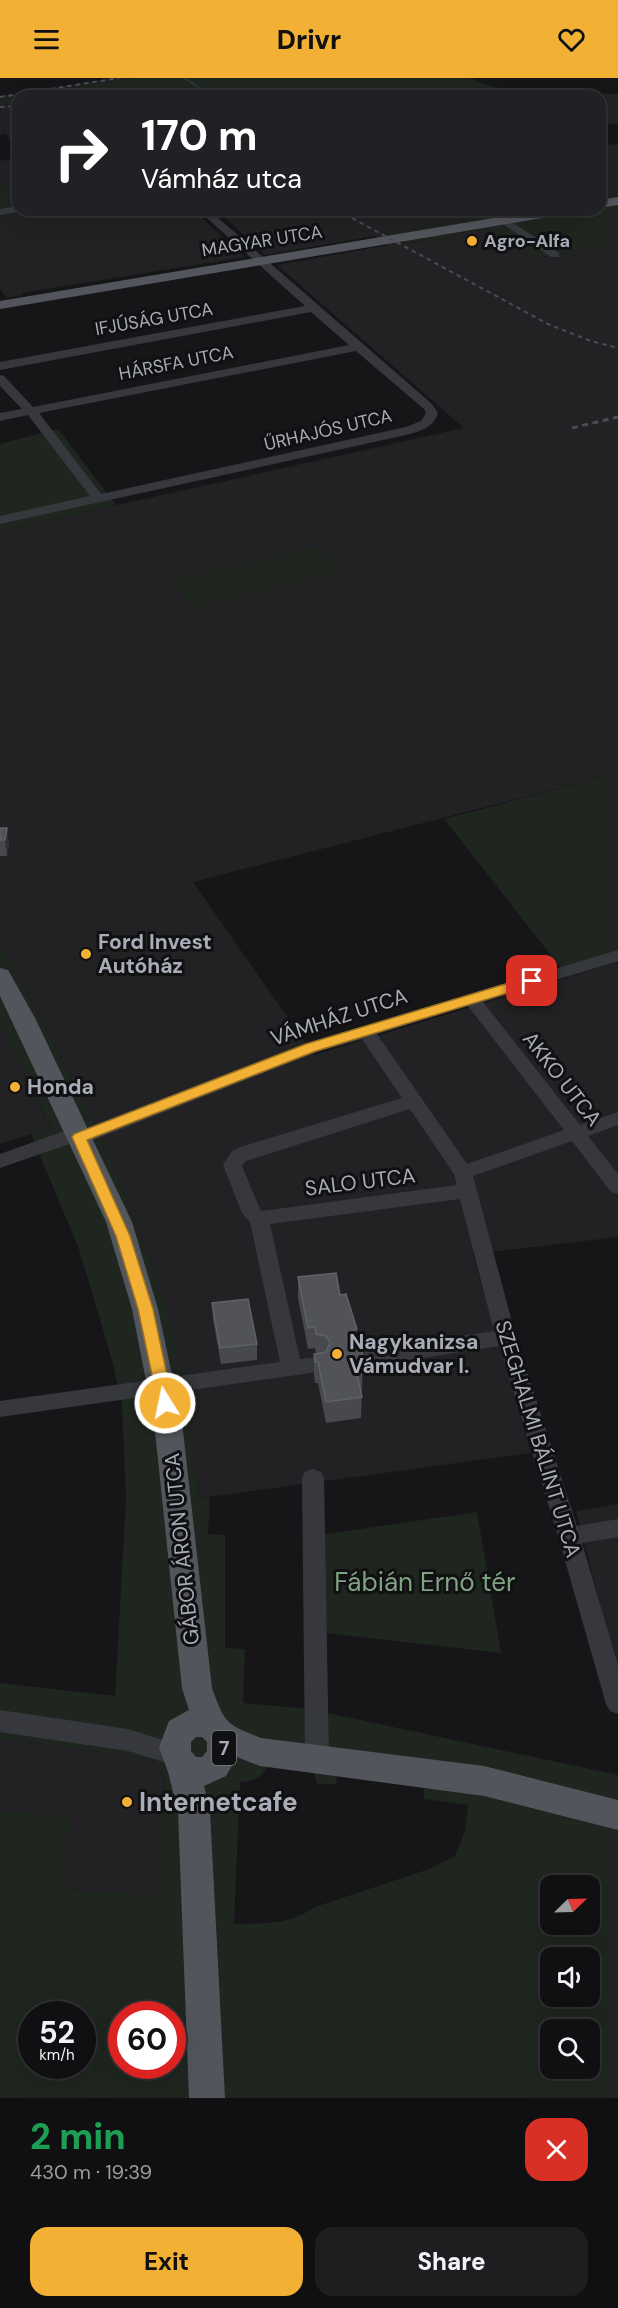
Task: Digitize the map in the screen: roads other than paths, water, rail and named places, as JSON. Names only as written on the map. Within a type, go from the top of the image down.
[{"type":"main road","name":"MAGYAR UTCA","points":[[0,305],[529,216]]},
{"type":"main road","name":"GÁBOR ÁRON UTCA","points":[[0,975],[118,1222],[145,1309],[162,1385],[183,1551],[197,1688],[198,1747],[194,1811],[207,2098]]},
{"type":"main road","points":[[198,1747],[260,1752],[484,1781],[618,1815]]},
{"type":"street","name":"ŰRHAJÓS UTCA","points":[[0,520],[406,431],[428,423],[432,413],[428,407],[210,216]]},
{"type":"street","points":[[504,220],[555,255]]},
{"type":"street","name":"IFJÚSÁG UTCA","points":[[0,366],[314,308]]},
{"type":"street","name":"HÁRSFA UTCA","points":[[0,417],[358,347]]},
{"type":"street","points":[[0,379],[29,410],[98,499]]},
{"type":"street","name":"VÁMHÁZ UTCA","points":[[0,1161],[78,1136],[365,1030],[618,955]]},
{"type":"street","name":"AKKO UTCA","points":[[471,999],[618,1187]]},
{"type":"street","name":"SZEGHALMI BÁLINT UTCA","points":[[365,1030],[414,1101],[464,1182],[506,1336],[569,1536],[618,1704]]},
{"type":"street","points":[[292,1368],[259,1218],[252,1213],[232,1165],[239,1156],[414,1101]]},
{"type":"street","name":"SALO UTCA","points":[[259,1218],[464,1182],[576,1134],[618,1119]]},
{"type":"street","points":[[358,1360],[506,1336]]},
{"type":"street","points":[[0,1409],[318,1365]]},
{"type":"street","points":[[313,1478],[318,1761]]},
{"type":"street","points":[[569,1536],[618,1528]]},
{"type":"street","points":[[0,1721],[128,1740],[198,1747]]},
{"type":"waterway","points":[[185,78],[202,90]]},
{"type":"railway","points":[[44,90],[119,78]]},
{"type":"railway","points":[[0,97],[12,95]]},
{"type":"railway","points":[[0,107],[12,106]]},
{"type":"railway","points":[[348,216],[548,324],[591,341],[618,348]]},
{"type":"railway","points":[[572,428],[618,417]]},
{"type":"place","name":"Agro-Alfa","points":[[472,241]]},
{"type":"place","name":"Ford Invest Autóház","points":[[86,954]]},
{"type":"place","name":"Honda","points":[[15,1087]]},
{"type":"place","name":"Nagykanizsa Vámudvar I.","points":[[337,1354]]},
{"type":"place","name":"Internetcafe","points":[[127,1802]]},
{"type":"park label","name":"Fábián Ernő tér","points":[[425,1582]]}]
